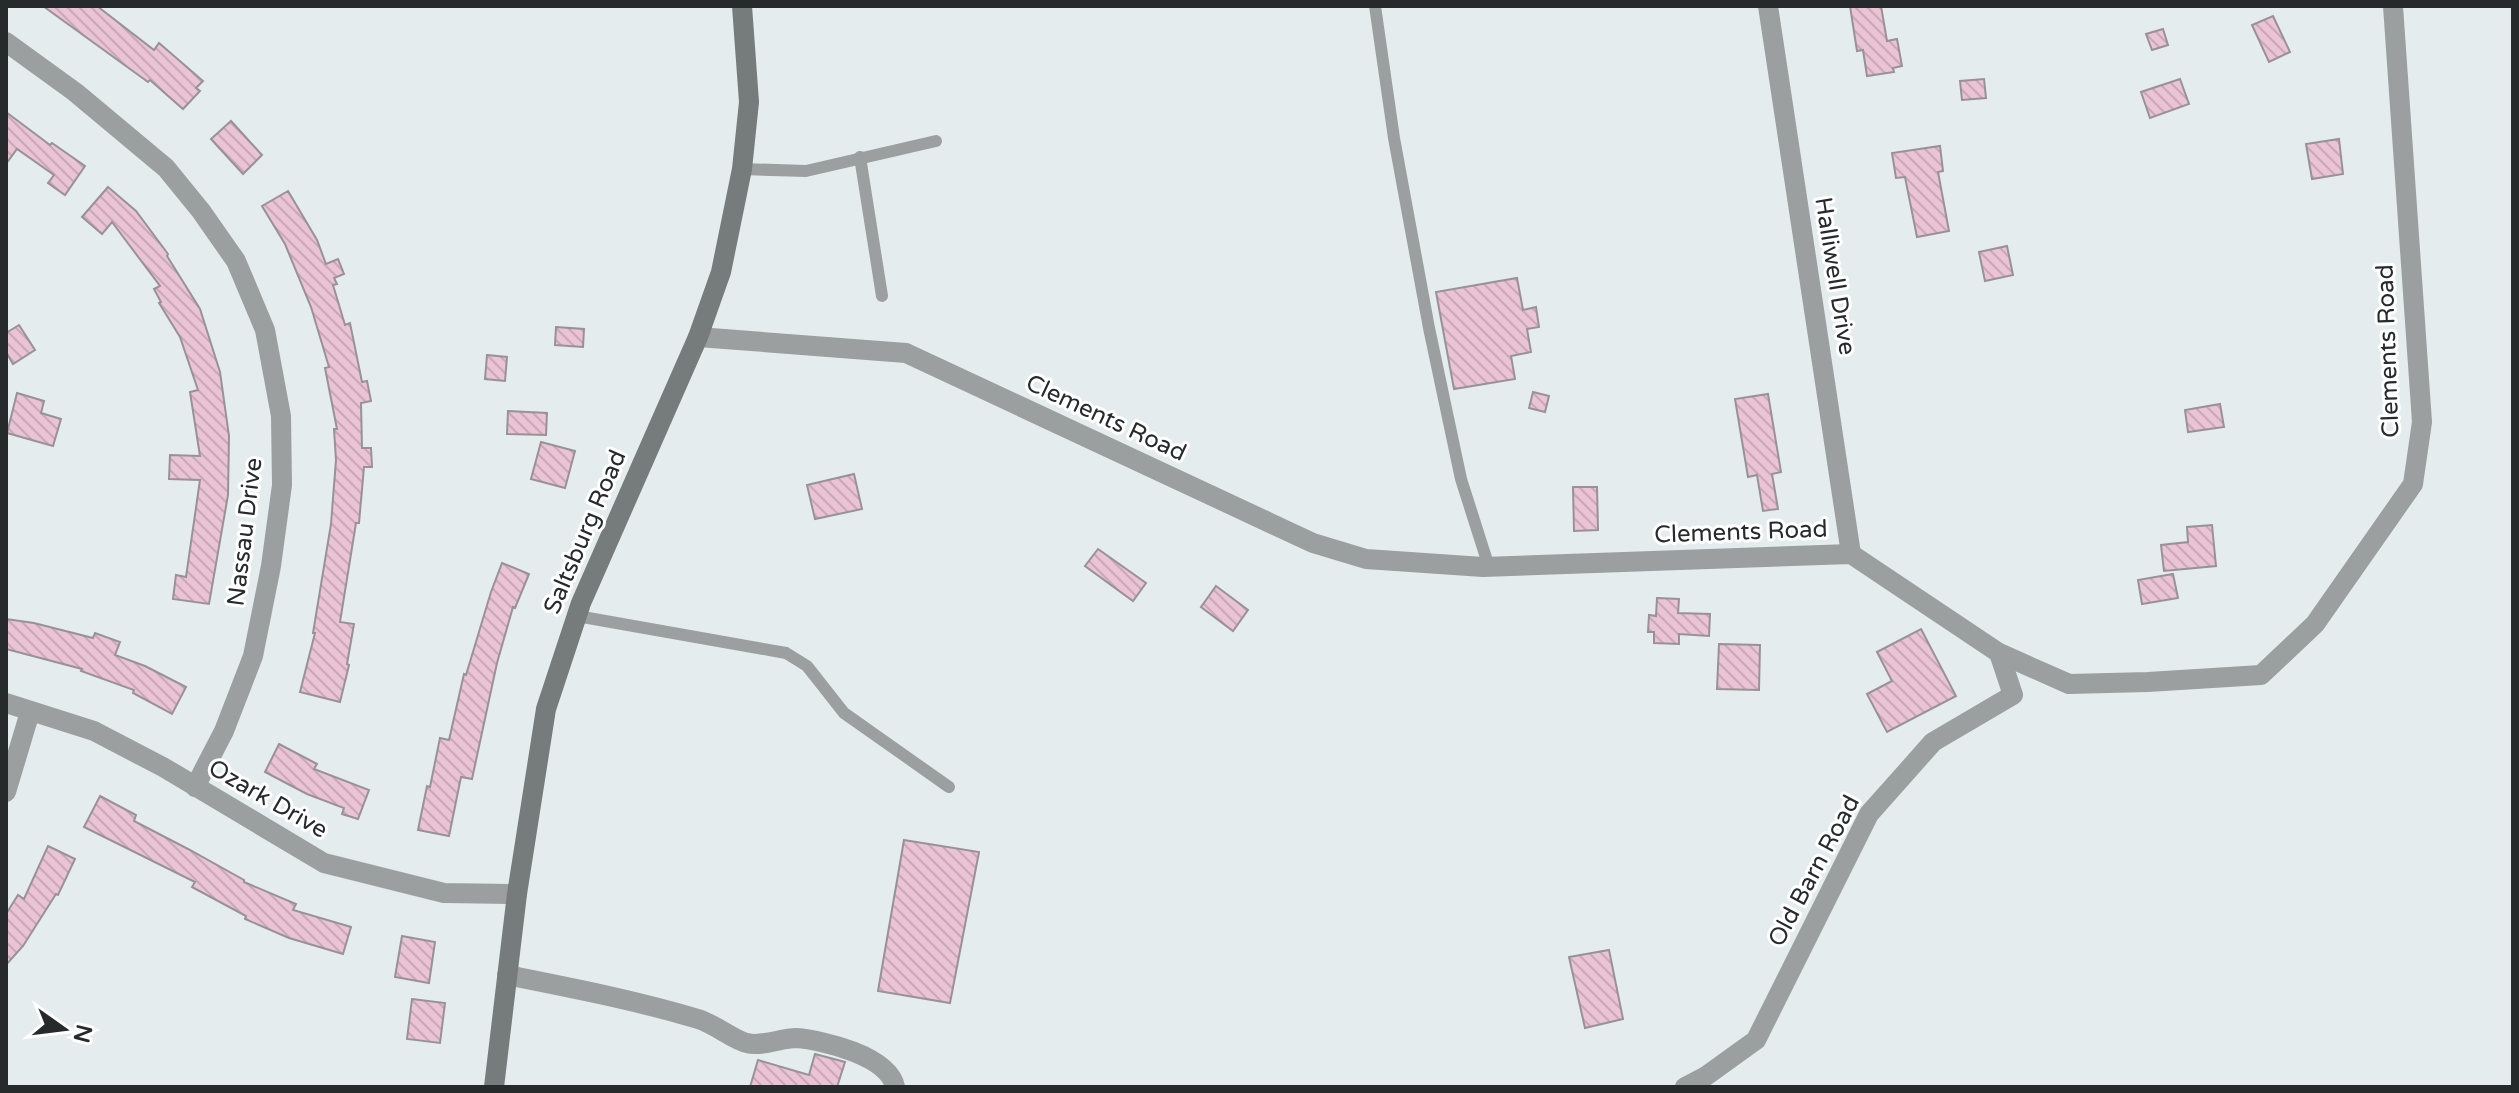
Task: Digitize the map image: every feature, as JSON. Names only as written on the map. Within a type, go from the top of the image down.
[{"type":"main road","name":"Saltsburg Road","points":[[494,1087],[517,894],[546,709],[577,616],[698,337],[721,272],[742,169],[749,102],[742,6]]},
{"type":"street","name":"Halliwell Drive","points":[[1768,6],[1851,554]]},
{"type":"street","name":"Clements Road","points":[[698,337],[906,353],[1313,543],[1366,559],[1489,567],[1851,554],[1999,653],[2069,684],[2261,675],[2315,624],[2413,484],[2422,422],[2393,6]]},
{"type":"street","name":"Nassau Drive","points":[[6,42],[75,92],[166,168],[236,261],[265,330],[281,416],[282,485],[271,566],[253,656],[224,731],[195,787]]},
{"type":"street","name":"Old Barn Road","points":[[1685,1087],[1706,1076],[1756,1040],[1869,814],[1933,742],[2013,695],[1999,653]]},
{"type":"street","name":"Ozark Drive","points":[[6,703],[94,731],[163,767],[324,863],[444,893],[517,894]]},
{"type":"street","points":[[6,792],[30,712]]},
{"type":"street","points":[[507,975],[639,1002],[712,1023],[748,1044],[795,1038],[843,1046],[878,1065],[894,1079],[895,1087]]},
{"type":"lane","points":[[1375,6],[1394,138],[1429,328],[1461,479],[1489,567]]},
{"type":"lane","points":[[742,169],[806,171],[936,141]]},
{"type":"lane","points":[[860,157],[882,296]]},
{"type":"lane","points":[[577,616],[786,653],[807,666],[844,713],[949,787]]},
{"type":"building","points":[[43,6],[97,6],[154,50],[159,43],[203,81],[196,88],[200,91],[183,109],[150,80],[148,82]]},
{"type":"building","points":[[1850,6],[1881,6],[1887,41],[1897,39],[1902,66],[1893,68],[1894,72],[1867,76],[1863,50],[1857,51]]},
{"type":"building","points":[[2273,16],[2290,52],[2269,62],[2252,25]]},
{"type":"building","points":[[2163,29],[2168,45],[2152,50],[2146,34]]},
{"type":"building","points":[[1984,79],[1986,98],[1962,100],[1960,81]]},
{"type":"building","points":[[2180,79],[2189,104],[2150,118],[2141,92]]},
{"type":"building","points":[[6,112],[50,145],[52,143],[85,166],[65,195],[48,183],[54,175],[17,149],[6,164]]},
{"type":"building","points":[[231,121],[262,155],[243,174],[211,139]]},
{"type":"building","points":[[2339,139],[2343,174],[2312,179],[2306,144]]},
{"type":"building","points":[[1940,146],[1943,171],[1938,172],[1949,231],[1917,237],[1905,177],[1896,178],[1892,153]]},
{"type":"building","points":[[108,187],[136,211],[168,254],[200,309],[220,372],[229,436],[228,495],[209,604],[173,599],[176,575],[186,577],[200,480],[169,479],[170,455],[200,456],[190,392],[198,390],[180,337],[159,303],[154,289],[160,286],[112,222],[102,234],[82,217]]},
{"type":"building","points":[[288,191],[317,240],[326,264],[338,259],[344,274],[334,278],[337,284],[333,285],[345,325],[350,323],[362,382],[367,381],[371,401],[361,403],[362,448],[371,448],[372,467],[364,467],[359,523],[356,523],[340,622],[354,624],[340,702],[300,692],[315,633],[331,524],[336,460],[334,429],[337,429],[325,368],[329,367],[311,307],[285,244],[262,206]]},
{"type":"building","points":[[2007,246],[2013,275],[1985,281],[1979,252]]},
{"type":"building","points":[[1517,278],[1523,310],[1536,307],[1539,327],[1527,329],[1531,352],[1511,356],[1515,379],[1454,389],[1436,292]]},
{"type":"building","points":[[19,325],[35,350],[13,364],[6,352],[6,333]]},
{"type":"building","points":[[556,327],[584,329],[583,347],[555,345]]},
{"type":"building","points":[[487,355],[507,357],[505,381],[485,379]]},
{"type":"building","points":[[1533,392],[1549,396],[1545,412],[1529,408]]},
{"type":"building","points":[[17,393],[44,401],[41,413],[61,419],[53,446],[7,433]]},
{"type":"building","points":[[1768,394],[1781,472],[1772,474],[1778,509],[1763,511],[1757,475],[1748,477],[1735,399]]},
{"type":"building","points":[[2220,404],[2224,427],[2188,432],[2185,410]]},
{"type":"building","points":[[508,411],[547,413],[546,435],[507,434]]},
{"type":"building","points":[[541,442],[575,451],[565,488],[531,479]]},
{"type":"building","points":[[854,474],[862,509],[815,519],[807,485]]},
{"type":"building","points":[[1573,487],[1597,487],[1598,530],[1574,531]]},
{"type":"building","points":[[2212,525],[2216,566],[2164,571],[2161,545],[2188,542],[2187,527]]},
{"type":"building","points":[[1098,549],[1146,583],[1133,601],[1085,566]]},
{"type":"building","points":[[502,563],[529,574],[513,607],[497,663],[472,779],[461,777],[449,836],[418,830],[440,738],[449,740],[464,674]]},
{"type":"building","points":[[2173,574],[2178,598],[2142,604],[2138,580]]},
{"type":"building","points":[[1216,586],[1248,610],[1233,631],[1201,607]]},
{"type":"building","points":[[1657,598],[1679,599],[1678,613],[1710,614],[1709,636],[1679,634],[1679,644],[1654,643],[1654,632],[1648,632],[1649,615],[1656,616]]},
{"type":"building","points":[[6,619],[93,638],[95,633],[120,642],[115,655],[186,687],[172,714],[133,693],[134,690],[82,669],[6,649]]},
{"type":"building","points":[[1921,629],[1956,696],[1887,732],[1867,694],[1892,681],[1877,652]]},
{"type":"building","points":[[1719,644],[1760,645],[1759,690],[1717,689]]},
{"type":"building","points":[[279,744],[317,764],[314,769],[369,790],[358,819],[342,814],[344,808],[307,794],[265,772]]},
{"type":"building","points":[[100,796],[136,815],[134,821],[244,882],[296,904],[293,910],[351,927],[343,954],[289,938],[245,919],[246,916],[192,887],[195,882],[84,827]]},
{"type":"building","points":[[904,840],[979,852],[950,1003],[878,991]]},
{"type":"building","points":[[48,846],[75,859],[58,895],[6,965],[6,914],[18,895],[24,899]]},
{"type":"building","points":[[402,936],[435,942],[429,983],[395,977]]},
{"type":"building","points":[[1609,950],[1623,1019],[1585,1028],[1569,957]]},
{"type":"building","points":[[412,999],[445,1003],[440,1043],[407,1039]]},
{"type":"building","points":[[815,1054],[845,1062],[837,1087],[750,1087],[758,1060],[809,1075]]}]
